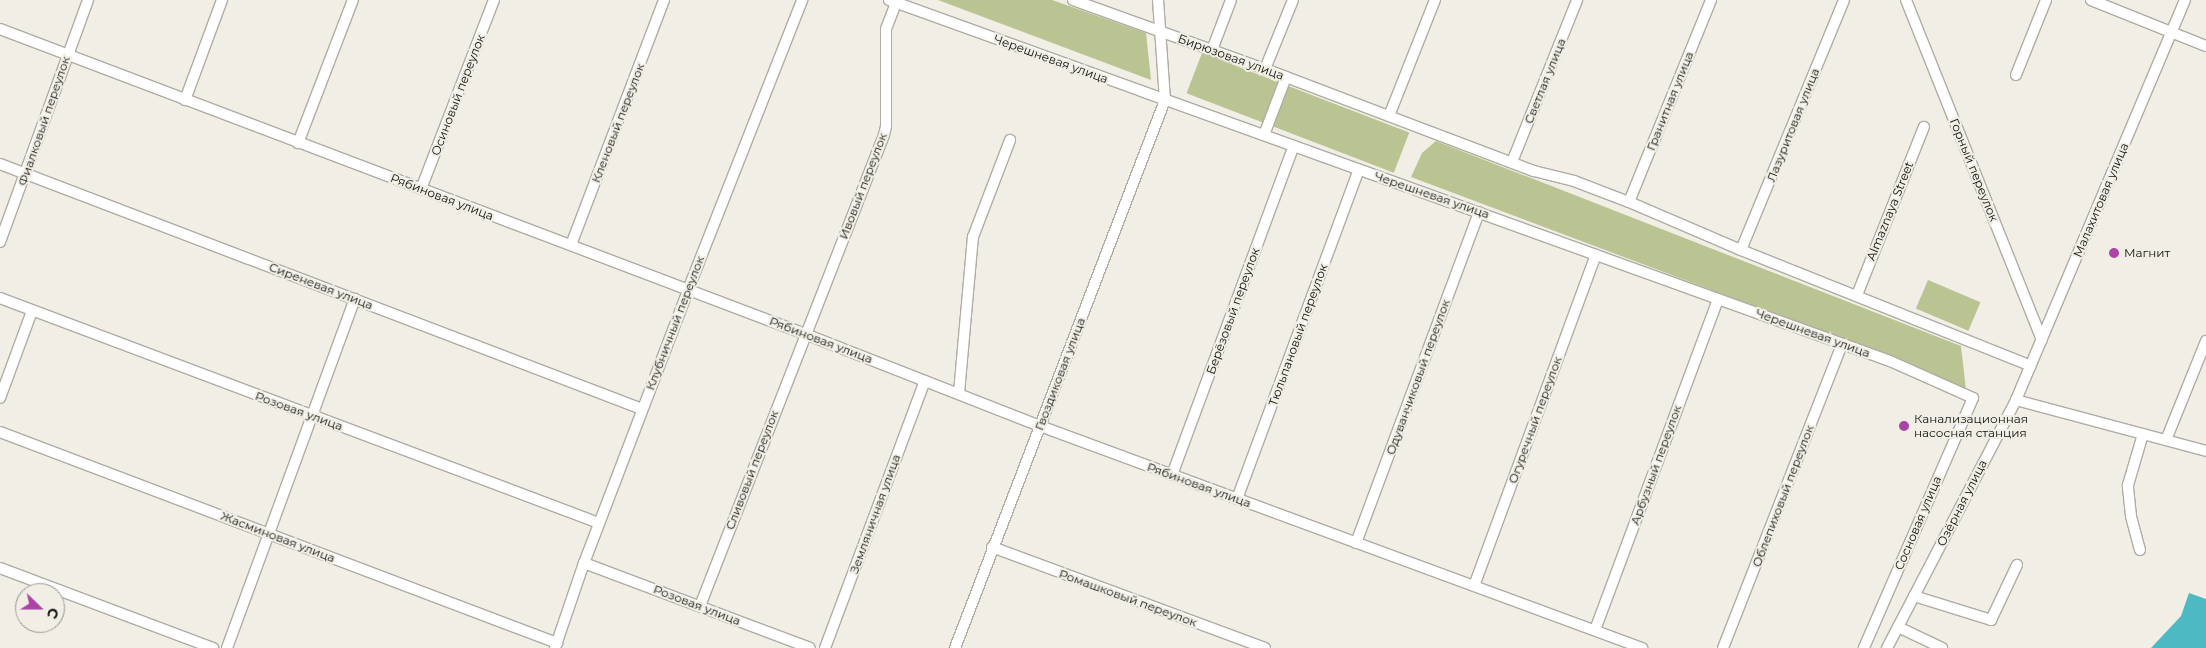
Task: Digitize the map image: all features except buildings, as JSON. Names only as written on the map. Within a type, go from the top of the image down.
[{"type":"street","name":"Фиалковый переулок","points":[[0,242],[88,0]]},
{"type":"street","points":[[185,100],[222,0]]},
{"type":"street","points":[[298,143],[353,0]]},
{"type":"street","name":"Осиновый переулок","points":[[421,189],[494,0]]},
{"type":"street","name":"Кленовый переулок","points":[[571,246],[664,0]]},
{"type":"street","name":"Клубничный переулок","points":[[556,645],[584,563],[642,409],[802,0]]},
{"type":"street","name":"Бирюзовая улица","points":[[1072,0],[1265,69],[1534,171],[1574,181],[2031,366]]},
{"type":"street","points":[[1158,0],[1165,100]]},
{"type":"street","points":[[1212,50],[1231,0]]},
{"type":"street","points":[[1265,69],[1294,0]]},
{"type":"street","points":[[1389,116],[1435,0]]},
{"type":"street","name":"Светлая улица","points":[[1512,162],[1577,0]]},
{"type":"street","name":"Гранитная улица","points":[[1629,202],[1711,0]]},
{"type":"street","name":"Лазуритовая улица","points":[[1741,250],[1844,0]]},
{"type":"street","name":"Горный переулок","points":[[1906,0],[2042,340]]},
{"type":"street","points":[[2016,75],[2046,0]]},
{"type":"street","points":[[2091,0],[2206,46]]},
{"type":"street","name":"Малахитовая улица","points":[[2016,400],[2185,0]]},
{"type":"street","name":"Черешневая улица","points":[[892,1],[1890,361],[1972,398]]},
{"type":"street","name":"Ивовый переулок","points":[[805,334],[884,135],[886,126],[886,29],[892,1]]},
{"type":"street","name":"Рябиновая улица","points":[[0,29],[805,334],[1040,426],[1642,648]]},
{"type":"street","points":[[1264,135],[1286,77]]},
{"type":"street","name":"Гвоздиковая улица","points":[[955,648],[992,547],[1165,100]]},
{"type":"street","name":"Almaznaya Street","points":[[1857,295],[1924,127]]},
{"type":"street","points":[[959,393],[973,237],[1010,140]]},
{"type":"street","name":"Берёзовый переулок","points":[[1172,475],[1294,146]]},
{"type":"street","name":"Сиреневая улица","points":[[0,164],[642,409]]},
{"type":"street","name":"Тюльпановый переулок","points":[[1237,499],[1359,170]]},
{"type":"street","name":"Одуванчиковый переулок","points":[[1356,543],[1478,212]]},
{"type":"street","name":"Огуречный переулок","points":[[1474,586],[1596,255]]},
{"type":"street","name":"Розовая улица","points":[[0,298],[599,523]]},
{"type":"street","points":[[226,648],[355,299]]},
{"type":"street","name":"Арбузный переулок","points":[[1595,630],[1718,299]]},
{"type":"street","points":[[0,398],[32,311]]},
{"type":"street","name":"Сливовый переулок","points":[[700,606],[805,334]]},
{"type":"street","points":[[2166,440],[2206,341]]},
{"type":"street","name":"Облепиховый переулок","points":[[1724,648],[1842,344]]},
{"type":"street","name":"Земляничная улица","points":[[825,648],[925,381]]},
{"type":"street","name":"Сосновая улица","points":[[1864,648],[1972,398]]},
{"type":"street","points":[[2016,400],[2206,452]]},
{"type":"street","name":"Озёрная улица","points":[[1887,648],[2016,400]]},
{"type":"street","name":"Жасминовая улица","points":[[0,432],[268,533],[556,645]]},
{"type":"street","points":[[2140,550],[2131,516],[2128,485],[2143,434]]},
{"type":"street","name":"Ромашковый переулок","points":[[992,547],[1265,648]]},
{"type":"street","name":"Розовая улица","points":[[584,563],[810,648]]},
{"type":"street","points":[[1914,596],[1991,620],[2017,565]]},
{"type":"street","points":[[0,568],[212,648]]},
{"type":"street","points":[[1898,626],[1942,648]]},
{"type":"green space","points":[[938,0],[1052,0],[1146,33],[1151,80]]},
{"type":"green space","points":[[1202,53],[1409,133],[1394,173],[1187,93]]},
{"type":"green space","points":[[1436,141],[1961,346],[1966,390],[1927,371],[1411,177],[1422,153]]},
{"type":"green space","points":[[1928,280],[1980,302],[1968,331],[1916,309]]},
{"type":"water","points":[[2189,593],[2206,599],[2206,648],[2151,648],[2181,616]]},
{"type":"place","name":"Магнит","points":[[2114,253]]},
{"type":"place","name":"Канализационная насосная станция","points":[[1904,426]]}]
